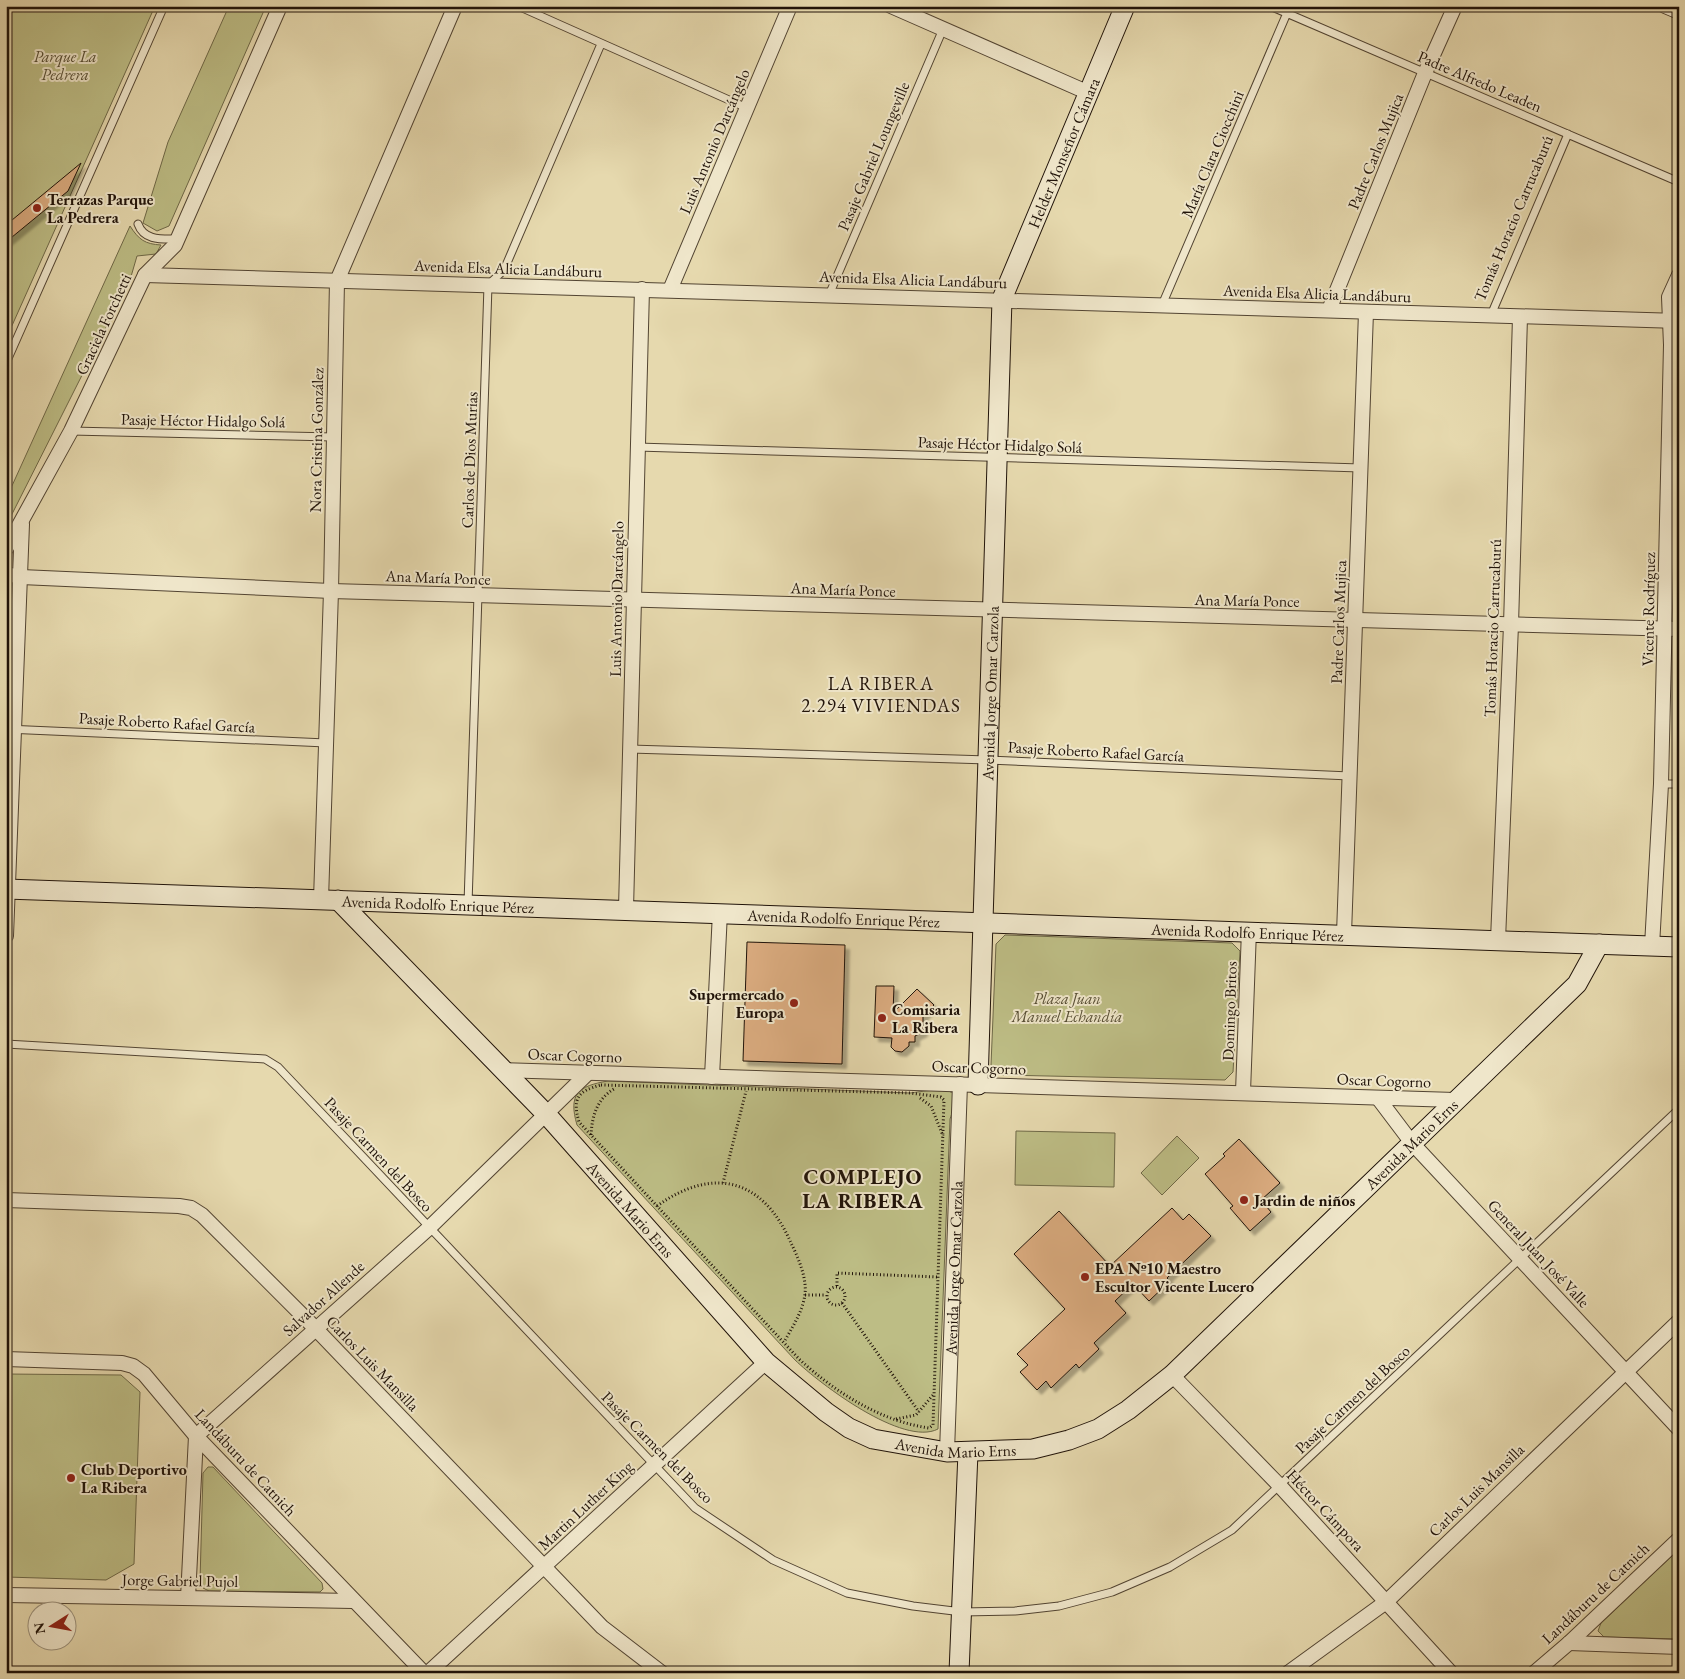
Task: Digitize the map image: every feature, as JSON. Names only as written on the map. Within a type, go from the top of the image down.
[{"type":"street","name":"Graciela Forchetti","points":[[6,549],[22,524],[71,431],[145,275],[175,245],[280,6]]},
{"type":"street","name":"Nora Cristina González","points":[[330,900],[326,743],[331,591],[336,280],[455,6]]},
{"type":"street","name":"Luis Antonio Darcángelo","points":[[670,290],[790,6]]},
{"type":"street","points":[[891,6],[1089,93]]},
{"type":"street","name":"Helder Monseñor Cámara","points":[[1002,300],[1125,6]]},
{"type":"street","name":"Padre Carlos Mujica","points":[[1329,310],[1425,73],[1455,6]]},
{"type":"street","points":[[1665,6],[1679,12]]},
{"type":"street","name":"Avenida Elsa Alicia Landáburu","points":[[145,275],[1674,321]]},
{"type":"street","name":"Vicente Rodríguez","points":[[1652,946],[1672,629],[1673,478],[1671,345],[1674,321],[1669,297],[1679,275]]},
{"type":"street","name":"Luis Antonio Darcángelo","points":[[626,909],[642,289]]},
{"type":"street","name":"Avenida Jorge Omar Carzola","points":[[948,1452],[969,1084],[983,922],[1002,300]]},
{"type":"street","name":"Padre Carlos Mujica","points":[[1344,934],[1366,312]]},
{"type":"street","name":"Tomás Horacio Carrucaburú","points":[[1498,940],[1511,625],[1520,317]]},
{"type":"street","points":[[6,936],[11,729],[21,577],[22,524]]},
{"type":"street","name":"Ana María Ponce","points":[[6,574],[21,577],[479,596],[1672,629]]},
{"type":"street","name":"Avenida Rodolfo Enrique Pérez","points":[[7,889],[1249,930],[1679,947]]},
{"type":"street","name":"Avenida Mario Erns","points":[[330,900],[503,1070],[547,1116],[766,1362],[826,1412],[849,1428],[873,1439],[948,1452],[1033,1449],[1076,1438],[1098,1429],[1128,1410],[1172,1375],[1455,1100],[1578,984],[1599,944]]},
{"type":"street","points":[[712,1077],[720,912]]},
{"type":"street","name":"Domingo Britos","points":[[1243,1092],[1249,930]]},
{"type":"street","name":"Oscar Cogorno","points":[[503,1070],[1455,1100]]},
{"type":"street","name":"Salvador Allende","points":[[196,1436],[429,1228],[547,1116],[588,1073]]},
{"type":"street","name":"General Juan José Valle","points":[[1378,1098],[1412,1142],[1679,1429]]},
{"type":"street","name":"Carlos Luis Mansilla","points":[[6,1200],[179,1206],[191,1208],[202,1215],[316,1328],[602,1627],[640,1659],[662,1673]]},
{"type":"street","name":"Carlos Luis Mansilla","points":[[1288,1673],[1386,1602],[1679,1320]]},
{"type":"street","name":"Landáburu de Catnich","points":[[6,1359],[122,1363],[133,1366],[144,1374],[196,1436],[353,1602],[424,1673]]},
{"type":"street","name":"Martin Luther King","points":[[428,1673],[766,1362]]},
{"type":"street","name":"Héctor Cámpora","points":[[1172,1375],[1280,1486],[1450,1673]]},
{"type":"street","points":[[188,1598],[196,1436]]},
{"type":"street","points":[[959,1673],[968,1452]]},
{"type":"street","name":"Landáburu de Catnich","points":[[1534,1673],[1569,1643],[1679,1539]]},
{"type":"street","name":"Jorge Gabriel Pujol","points":[[6,1595],[353,1602]]},
{"type":"street","points":[[1569,1643],[1679,1647]]},
{"type":"lane","points":[[6,363],[164,6]]},
{"type":"lane","points":[[518,6],[747,108]]},
{"type":"lane","name":"Padre Alfredo Leaden","points":[[1270,6],[1679,182]]},
{"type":"lane","name":"María Clara Ciocchini","points":[[1162,305],[1287,14]]},
{"type":"lane","name":"Pasaje Gabriel Loungeville","points":[[829,295],[942,29]]},
{"type":"lane","points":[[488,285],[504,270],[602,44]]},
{"type":"lane","name":"Tomás Horacio Carrucaburú","points":[[1490,316],[1568,134]]},
{"type":"lane","points":[[138,224],[140,231],[148,236],[178,239]]},
{"type":"lane","name":"Carlos de Dios Murias","points":[[468,904],[488,285]]},
{"type":"lane","name":"Pasaje Héctor Hidalgo Solá","points":[[71,431],[334,437]]},
{"type":"lane","name":"Pasaje Héctor Hidalgo Solá","points":[[638,447],[1361,468]]},
{"type":"lane","name":"Pasaje Roberto Rafael García","points":[[11,729],[326,743]]},
{"type":"lane","name":"Pasaje Roberto Rafael García","points":[[630,749],[988,760],[1350,776]]},
{"type":"lane","points":[[1661,784],[1679,784]]},
{"type":"lane","name":"Pasaje Carmen del Bosco","points":[[6,1044],[265,1059],[278,1067],[653,1466],[695,1508],[773,1560],[847,1593],[913,1606],[962,1612],[1015,1611],[1059,1606],[1112,1592],[1170,1567],[1232,1530],[1679,1109]]},
{"type":"path","points":[[602,1085],[747,1089],[910,1093],[941,1097],[944,1100],[933,1425],[930,1428],[896,1419],[859,1403],[812,1371],[579,1122],[576,1111],[578,1098],[589,1088],[602,1085]]},
{"type":"path","points":[[591,1135],[592,1122],[603,1098],[621,1085]]},
{"type":"path","points":[[723,1183],[747,1089]]},
{"type":"path","points":[[910,1093],[931,1106],[936,1114],[944,1140]]},
{"type":"path","points":[[658,1206],[679,1192],[699,1184],[723,1183],[750,1190],[766,1204],[787,1234],[796,1253],[805,1295],[796,1321],[784,1342]]},
{"type":"path","points":[[837,1286],[837,1273],[938,1277]]},
{"type":"path","points":[[826,1295],[831,1288],[837,1286]]},
{"type":"path","points":[[837,1286],[845,1294],[842,1303]]},
{"type":"path","points":[[805,1295],[826,1295]]},
{"type":"path","points":[[826,1295],[828,1302],[833,1305],[842,1303]]},
{"type":"path","points":[[842,1303],[919,1412]]},
{"type":"path","points":[[896,1419],[916,1415],[934,1394]]},
{"type":"green space","name":"Parque La Pedrera","points":[[6,6],[155,6],[6,339]]},
{"type":"green space","points":[[229,6],[266,6],[169,226],[157,231],[143,223],[168,142]]},
{"type":"green space","points":[[130,226],[136,235],[143,240],[151,244],[161,245],[156,254],[137,256],[130,280],[6,526],[6,499]]},
{"type":"green space","name":"Plaza Juan Manuel Echandía","points":[[1005,935],[1232,943],[1240,951],[1233,1072],[1225,1080],[1003,1075],[991,1065],[996,944]]},
{"type":"green space","points":[[608,1081],[910,1093],[941,1090],[951,1092],[954,1095],[950,1119],[938,1429],[923,1432],[904,1429],[884,1421],[842,1397],[795,1360],[577,1125],[574,1106],[578,1093],[589,1086]]},
{"type":"green space","points":[[1016,1131],[1115,1133],[1114,1187],[1015,1185]]},
{"type":"green space","points":[[1177,1136],[1199,1158],[1162,1195],[1141,1173]]},
{"type":"green space","name":"Club Deportivo La Ribera","points":[[6,1374],[121,1375],[140,1392],[134,1564],[106,1580],[6,1577]]},
{"type":"green space","points":[[208,1467],[213,1467],[322,1583],[323,1589],[320,1592],[209,1591],[203,1588],[200,1581],[203,1473]]},
{"type":"green space","points":[[1679,1549],[1679,1639],[1604,1637],[1598,1631],[1601,1623]]},
{"type":"building","name":"Terrazas Parque La Pedrera","points":[[81,163],[68,191],[6,242],[6,225]]},
{"type":"building","name":"Supermercado Europa","points":[[747,942],[845,945],[842,1064],[743,1061]]},
{"type":"building","name":"Comisaria La Ribera","points":[[876,986],[894,986],[893,1013],[917,989],[934,1005],[923,1016],[923,1032],[915,1036],[915,1042],[909,1042],[909,1046],[902,1052],[895,1051],[891,1047],[892,1038],[874,1037]]},
{"type":"building","points":[[1239,1139],[1280,1183],[1261,1200],[1271,1212],[1250,1231],[1230,1208],[1233,1206],[1205,1174],[1225,1156],[1223,1154]]},
{"type":"building","name":"EPA Nº10 Maestro Escultor Vicente Lucero","points":[[1172,1208],[1183,1220],[1189,1214],[1211,1236],[1167,1278],[1170,1281],[1149,1301],[1133,1284],[1115,1301],[1126,1313],[1094,1343],[1099,1349],[1079,1368],[1076,1364],[1051,1388],[1046,1381],[1037,1390],[1020,1372],[1028,1365],[1017,1354],[1065,1309],[1014,1254],[1059,1211],[1110,1266]]},
{"type":"place","name":"Terrazas Parque La Pedrera","points":[[37,208]]},
{"type":"place","name":"Supermercado Europa","points":[[794,1003]]},
{"type":"place","name":"Comisaria La Ribera","points":[[882,1018]]},
{"type":"place","name":"Jardin de niños","points":[[1244,1200]]},
{"type":"place","name":"EPA Nº10 Maestro Escultor Vicente Lucero","points":[[1085,1277]]},
{"type":"place","name":"Club Deportivo La Ribera","points":[[71,1478]]},
{"type":"district","name":"LA RIBERA 2.294 VIVIENDAS","points":[[881,694]]},
{"type":"district","name":"COMPLEJO LA RIBERA","points":[[863,1189]]}]
